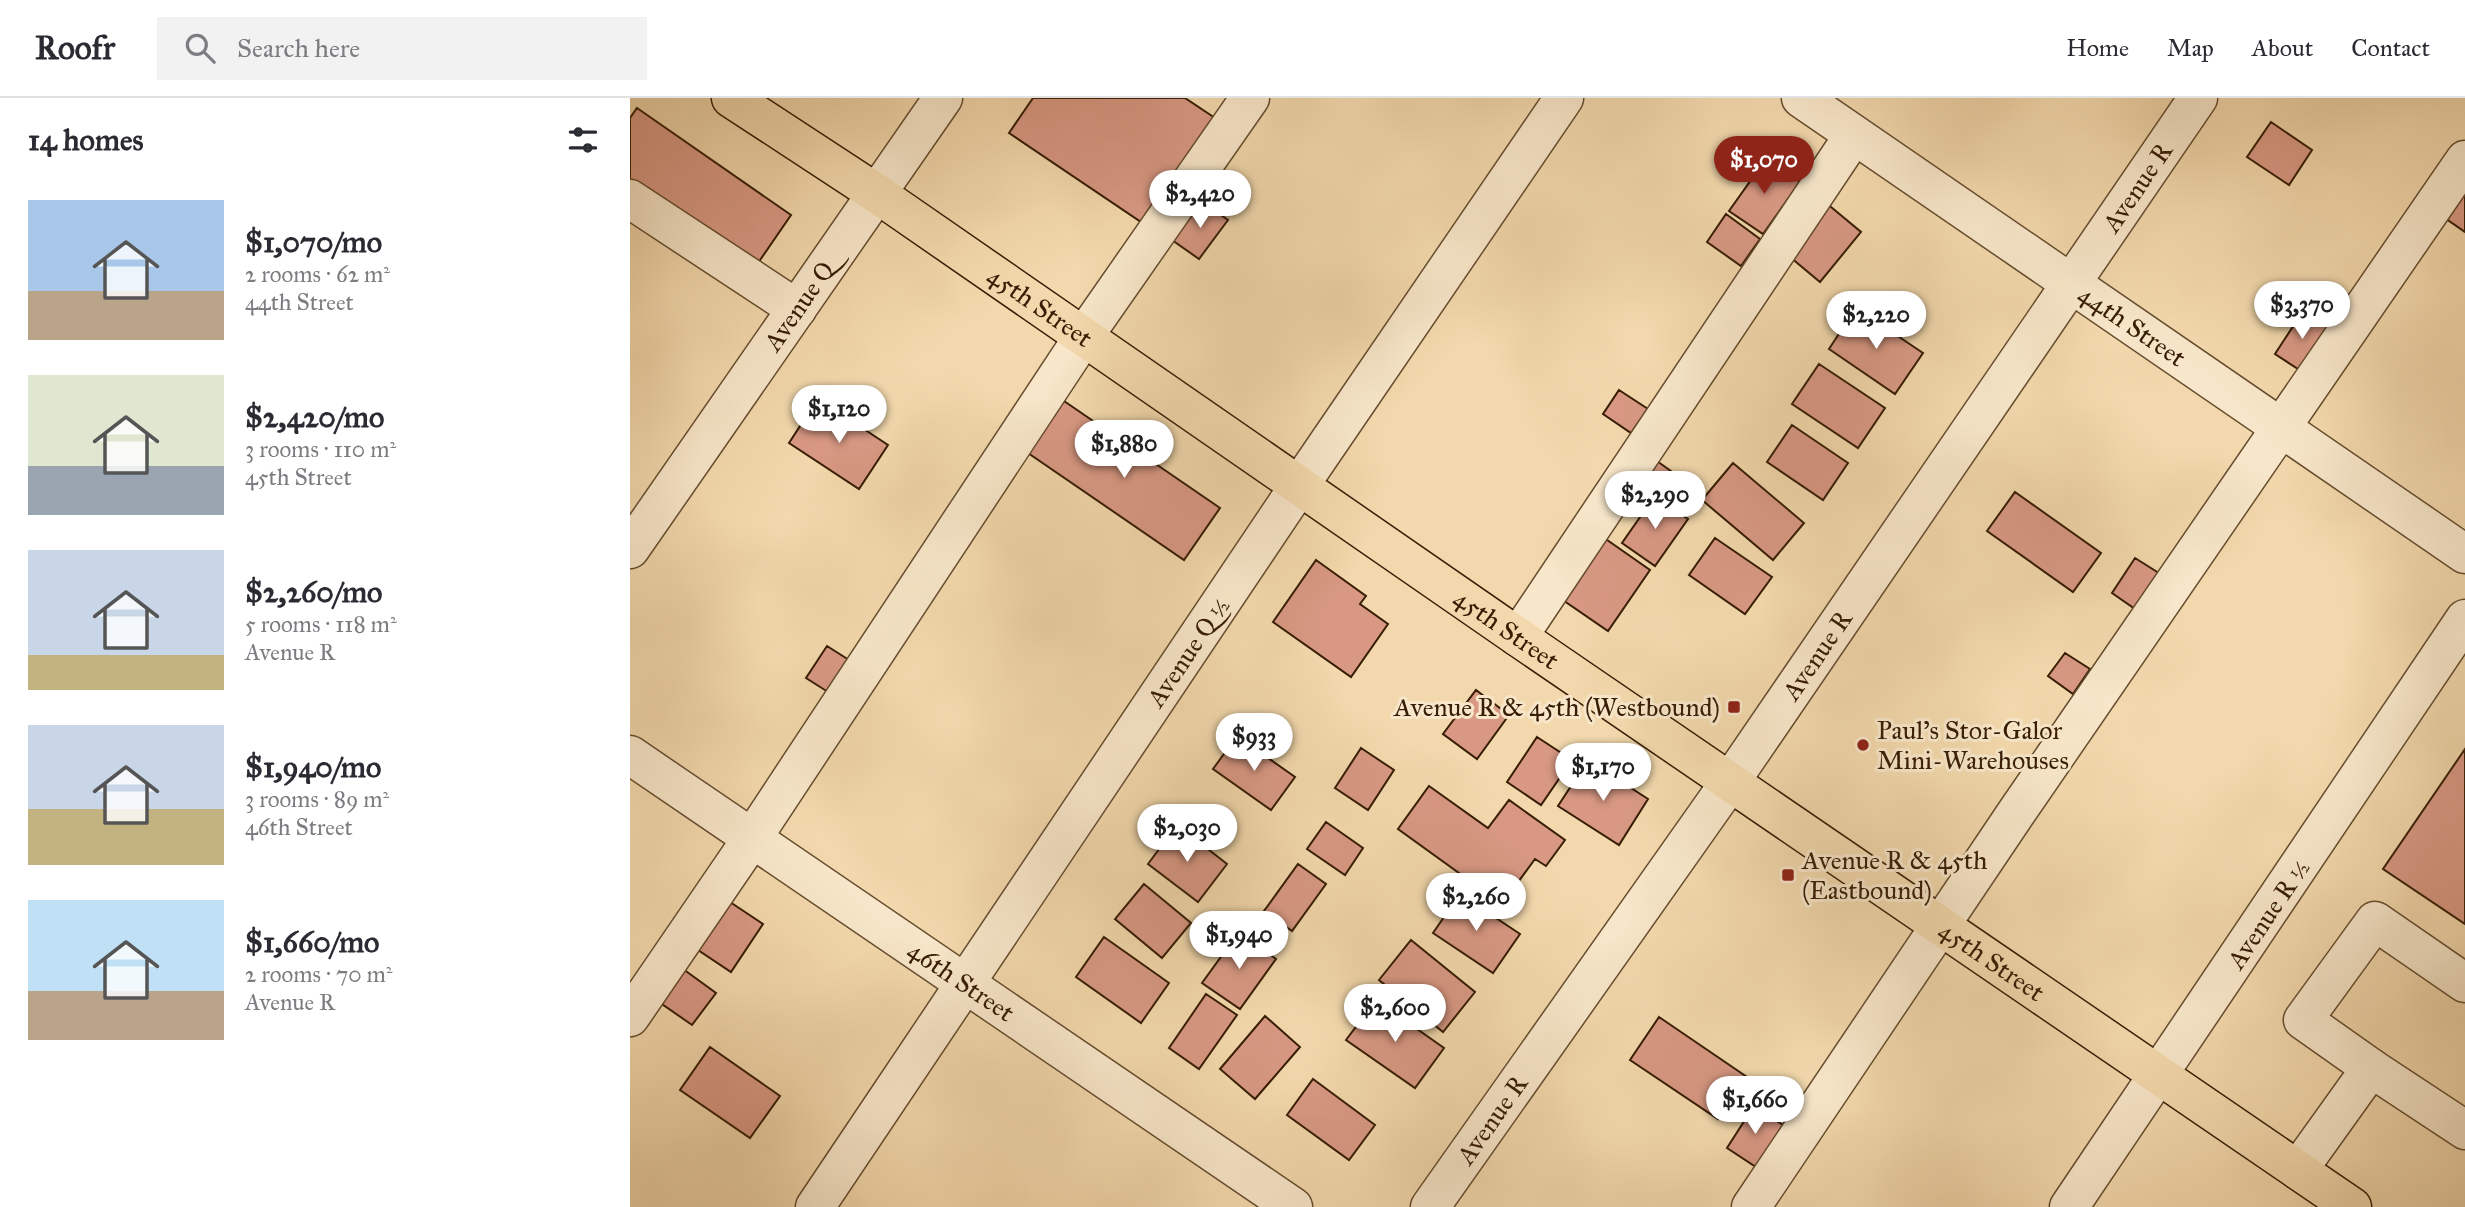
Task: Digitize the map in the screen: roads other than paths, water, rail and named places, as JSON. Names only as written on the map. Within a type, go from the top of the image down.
[{"type":"main road","name":"45th Street","points":[[731,98],[876,193],[1518,637],[2352,1207]]},
{"type":"street","name":"Avenue Q","points":[[630,549],[943,98]]},
{"type":"street","points":[[630,1017],[753,837],[1084,336],[1250,98]]},
{"type":"street","name":"Avenue Q ½","points":[[815,1207],[1299,486],[1564,98]]},
{"type":"street","name":"44th Street","points":[[1801,98],[2465,554]]},
{"type":"street","name":"Avenue R","points":[[1430,1207],[1730,782],[2198,98]]},
{"type":"street","points":[[1518,637],[1854,135]]},
{"type":"street","points":[[1751,1207],[2016,813],[2465,160]]},
{"type":"street","points":[[630,199],[797,309]]},
{"type":"street","name":"Avenue R ½","points":[[2069,1207],[2465,620]]},
{"type":"street","name":"46th Street","points":[[630,755],[1293,1207]]},
{"type":"street","points":[[2465,983],[2375,921],[2303,1020],[2465,1130]]},
{"type":"street","points":[[2298,1170],[2371,1068]]},
{"type":"place","name":"Avenue R & 45th (Westbound)","points":[[1734,707]]},
{"type":"place","name":"Paul's Stor-Galor Mini-Warehouses","points":[[1863,745]]},
{"type":"place","name":"Avenue R & 45th (Eastbound)","points":[[1788,875]]}]
